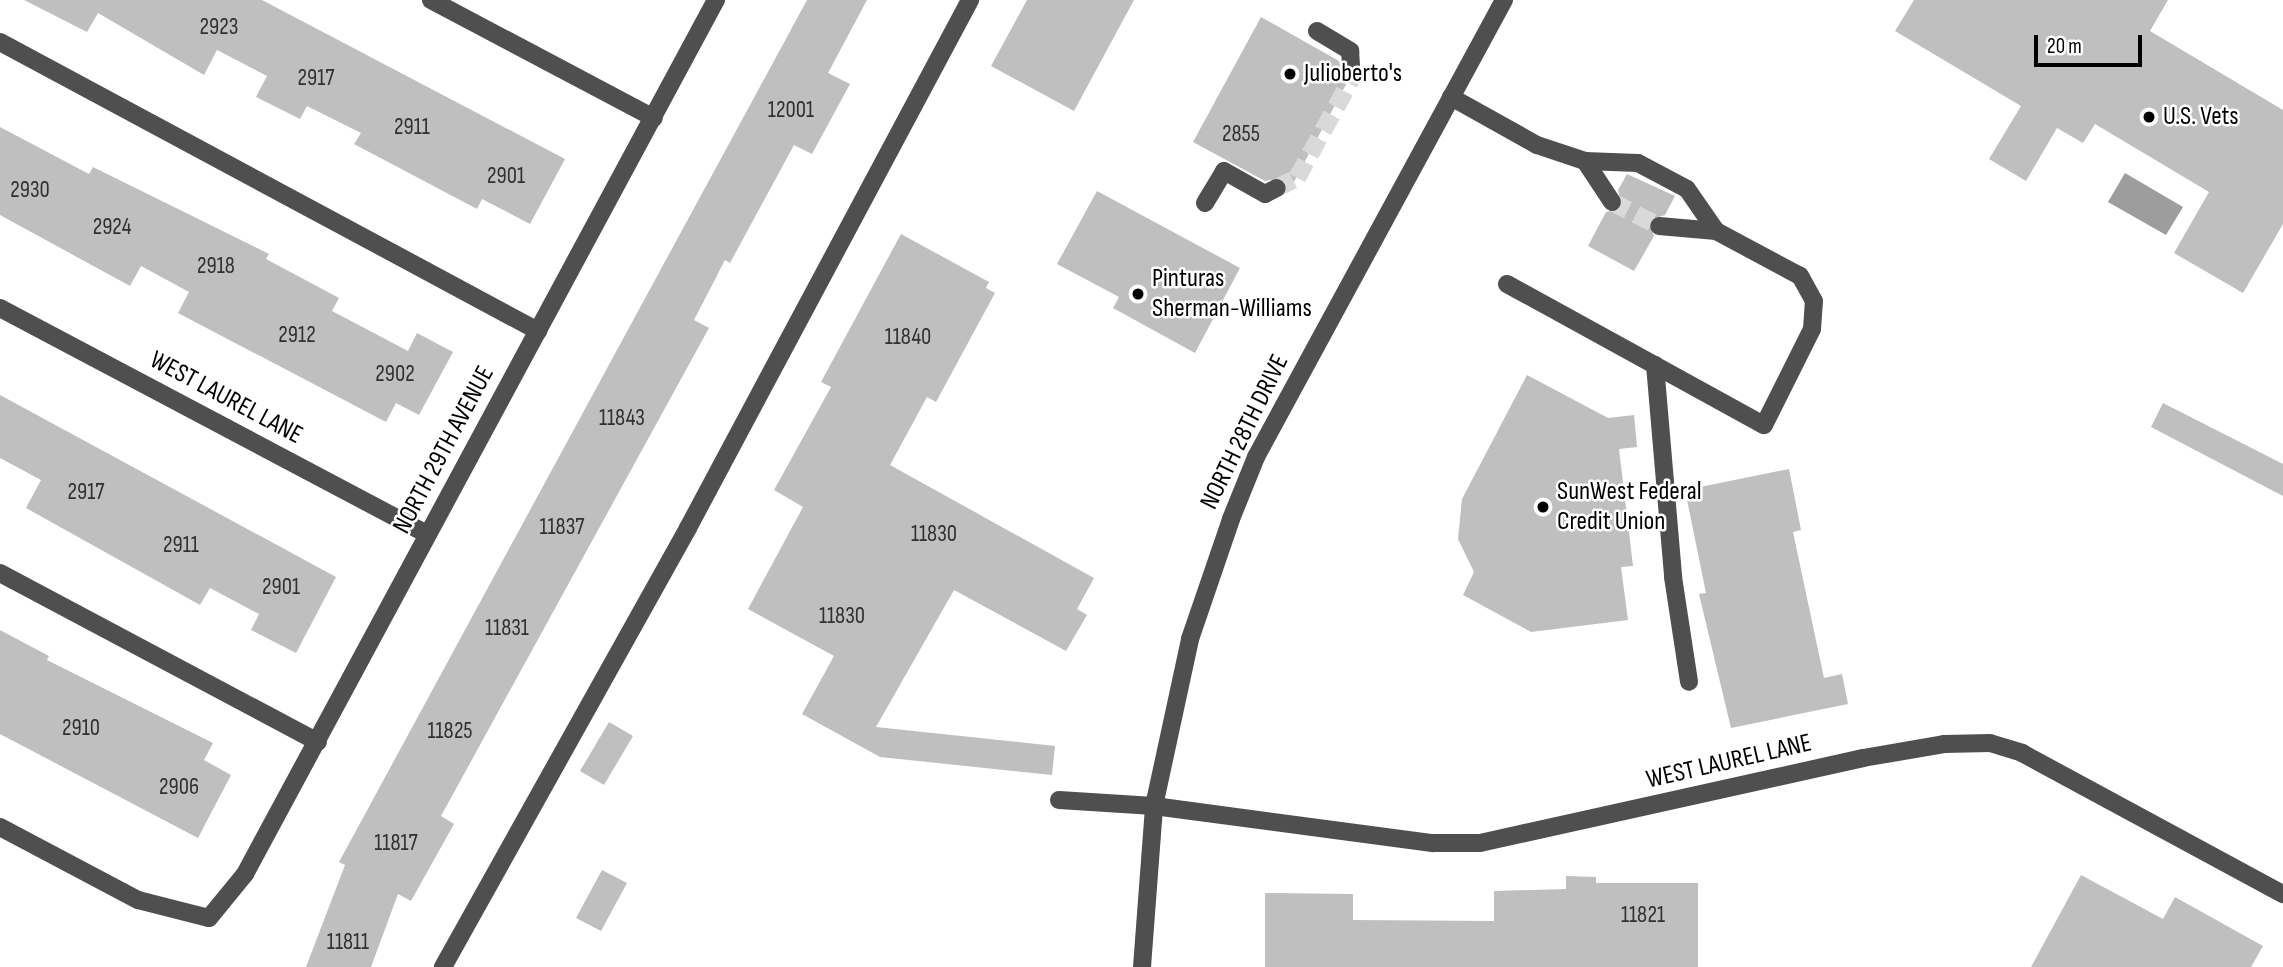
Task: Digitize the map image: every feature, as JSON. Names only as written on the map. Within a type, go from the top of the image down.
[{"type":"street","points":[[431,0],[654,118]]},
{"type":"street","name":"NORTH 29TH AVENUE","points":[[0,827],[138,900],[209,918],[246,874],[716,0]]},
{"type":"street","points":[[443,967],[688,528],[970,0]]},
{"type":"street","name":"NORTH 28TH DRIVE","points":[[1142,967],[1154,806],[1190,639],[1256,457],[1504,0]]},
{"type":"street","points":[[1317,31],[1350,51],[1351,66]]},
{"type":"street","points":[[0,42],[538,331]]},
{"type":"street","points":[[1451,97],[1537,145],[1585,161],[1638,163],[1677,184],[1716,231],[1800,276],[1814,301],[1812,329],[1764,425],[1507,284]]},
{"type":"street","points":[[1585,161],[1612,202]]},
{"type":"street","points":[[1205,203],[1224,171],[1265,194],[1277,188]]},
{"type":"street","points":[[1659,226],[1716,231]]},
{"type":"street","name":"WEST LAUREL LANE","points":[[0,308],[428,535]]},
{"type":"street","points":[[1655,365],[1673,577],[1689,682]]},
{"type":"street","points":[[0,573],[318,741]]},
{"type":"street","name":"WEST LAUREL LANE","points":[[1059,800],[1154,806],[1433,844],[1480,843],[1863,758],[1944,744],[1990,743],[2022,753],[2283,894]]},
{"type":"shaded area","points":[[2125,173],[2183,207],[2166,235],[2108,202]]},
{"type":"building","points":[[24,0],[262,0],[565,159],[530,224],[482,199],[477,209],[354,144],[361,133],[307,106],[300,119],[256,97],[267,76],[217,50],[204,75],[98,13],[87,32]]},
{"type":"building","points":[[807,0],[867,0],[828,73],[850,84],[812,154],[794,145],[730,263],[725,260],[694,320],[709,328],[441,816],[454,824],[411,901],[398,894],[371,967],[306,967],[345,865],[339,862]]},
{"type":"building","points":[[1027,0],[1134,0],[1074,111],[991,66]]},
{"type":"building","name":"U.S. Vets","points":[[1914,0],[2168,0],[2150,31],[2283,110],[2283,224],[2243,293],[2174,253],[2209,192],[2095,124],[2083,143],[2057,128],[2026,181],[1989,159],[2021,106],[1895,31]]},
{"type":"building","points":[[1261,17],[1339,61],[1342,73],[1350,77],[1288,193],[1283,178],[1265,181],[1193,142]]},
{"type":"building","points":[[0,127],[89,174],[93,167],[269,254],[266,259],[339,298],[332,311],[408,351],[417,333],[453,352],[419,415],[396,403],[386,422],[178,313],[189,292],[141,266],[130,286],[0,215]]},
{"type":"building","points":[[1627,174],[1675,196],[1665,215],[1649,220],[1654,236],[1634,271],[1588,246],[1606,212],[1622,208],[1618,190]]},
{"type":"building","points":[[1097,191],[1240,268],[1195,353],[1113,308],[1119,297],[1057,264]]},
{"type":"building","points":[[901,234],[989,282],[986,288],[995,293],[936,402],[927,397],[890,465],[1094,578],[1077,609],[1087,615],[1066,651],[954,590],[876,727],[1055,746],[1052,775],[880,757],[802,714],[834,656],[748,609],[803,507],[774,490],[831,387],[821,382]]},
{"type":"building","name":"SunWest Federal Credit Union","points":[[1527,375],[1608,418],[1634,415],[1637,447],[1619,449],[1633,566],[1621,567],[1628,620],[1531,632],[1463,595],[1474,572],[1458,539],[1462,499]]},
{"type":"building","points":[[0,395],[336,577],[296,653],[251,630],[259,614],[210,588],[200,605],[26,508],[41,480],[0,458]]},
{"type":"building","points":[[2163,403],[2283,464],[2283,496],[2151,427]]},
{"type":"building","points":[[1789,469],[1801,530],[1793,532],[1824,678],[1842,674],[1848,704],[1731,728],[1699,594],[1706,593],[1685,490]]},
{"type":"building","points":[[0,630],[49,656],[47,660],[213,743],[204,760],[231,775],[198,838],[0,734]]},
{"type":"building","points":[[609,722],[633,736],[604,785],[580,771]]},
{"type":"building","points":[[602,870],[627,883],[601,931],[576,918]]},
{"type":"building","points":[[2081,875],[2163,919],[2175,897],[2263,946],[2251,967],[2031,967]]},
{"type":"building","points":[[1566,876],[1596,877],[1596,883],[1698,883],[1698,967],[1265,967],[1265,893],[1353,894],[1353,920],[1494,921],[1494,891],[1566,889]]},
{"type":"tunnel","points":[[1277,188],[1297,178],[1351,80],[1351,66]]},
{"type":"tunnel","points":[[1612,202],[1659,226]]},
{"type":"place","name":"Julioberto's","points":[[1290,74]]},
{"type":"place","name":"U.S. Vets","points":[[2149,117]]},
{"type":"place","name":"Pinturas Sherman-Williams","points":[[1138,294]]},
{"type":"place","name":"SunWest Federal Credit Union","points":[[1543,507]]}]
